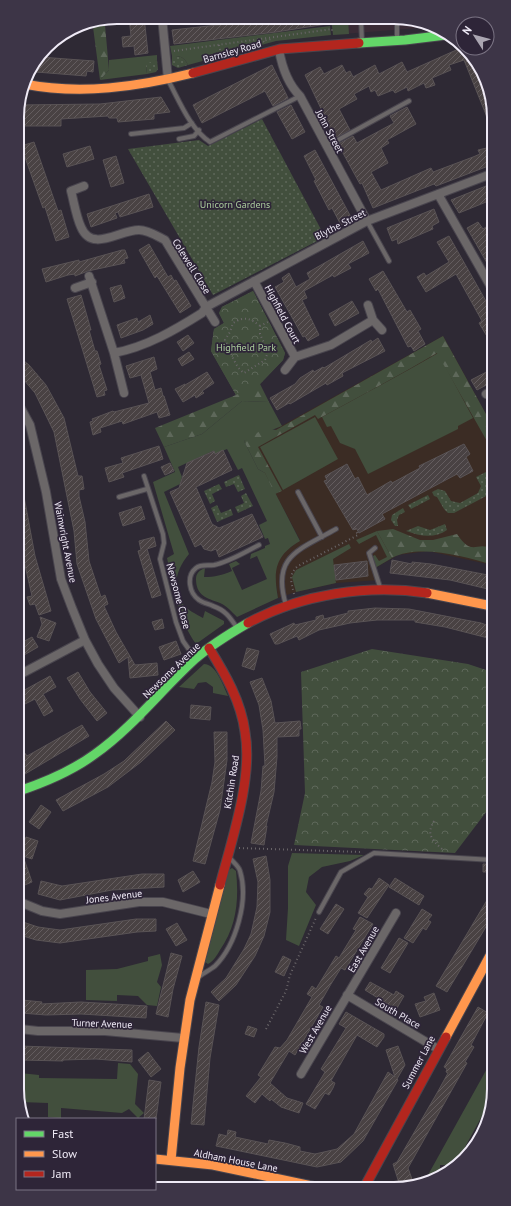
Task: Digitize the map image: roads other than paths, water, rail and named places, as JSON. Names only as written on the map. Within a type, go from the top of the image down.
[{"type":"street","points":[[163,24],[168,79]]},
{"type":"street","name":"Barnsley Road","points":[[30,85],[62,90],[111,87],[168,79],[279,50],[332,44],[397,41],[440,36]]},
{"type":"street","name":"John Street","points":[[279,50],[282,66],[293,89],[300,96],[367,221]]},
{"type":"street","name":"Blythe Street","points":[[114,353],[157,339],[202,313],[206,307],[367,221],[487,176]]},
{"type":"street","name":"Colewell Close","points":[[84,186],[71,191],[81,228],[88,237],[100,241],[120,234],[140,230],[153,233],[165,240],[215,322]]},
{"type":"street","points":[[438,194],[487,280]]},
{"type":"street","points":[[75,288],[90,279],[114,353],[124,393]]},
{"type":"street","name":"Highfield Court","points":[[254,281],[295,358]]},
{"type":"street","points":[[368,306],[373,320],[382,330]]},
{"type":"street","name":"Highfield Court","points":[[285,370],[295,358],[331,345],[373,320]]},
{"type":"street","name":"Wainwright Avenue","points":[[24,414],[30,425],[46,492],[62,579],[85,640],[98,664],[114,688],[140,717]]},
{"type":"street","name":"Newsome Avenue","points":[[24,788],[64,774],[90,758],[119,736],[140,717],[196,659],[209,648],[237,628],[291,604],[328,595],[381,589],[408,590],[455,596],[487,605]]},
{"type":"street","points":[[24,672],[85,640]]},
{"type":"street","name":"Kitchin Road","points":[[171,1160],[183,1038],[195,979],[211,914],[229,851],[246,768],[245,724],[236,695],[209,648]]},
{"type":"street","name":"Jones Avenue","points":[[24,904],[42,911],[60,914],[126,904],[163,902],[211,914]]},
{"type":"street","name":"East Avenue","points":[[347,995],[396,913]]},
{"type":"street","name":"Summer Lane","points":[[367,1182],[487,961]]},
{"type":"street","name":"South Place","points":[[347,995],[438,1049]]},
{"type":"street","name":"West Avenue","points":[[301,1074],[347,995]]},
{"type":"street","name":"Turner Avenue","points":[[24,1029],[38,1031],[105,1031],[183,1038]]},
{"type":"street","name":"Aldham House Lane","points":[[156,1158],[213,1165],[285,1182]]},
{"type":"lane","points":[[362,24],[362,43]]},
{"type":"lane","points":[[397,24],[397,41]]},
{"type":"lane","points":[[168,79],[192,123],[205,139],[210,142],[300,96]]},
{"type":"lane","points":[[327,146],[410,101]]},
{"type":"lane","points":[[131,134],[184,128],[192,123]]},
{"type":"lane","points":[[179,139],[194,136],[199,130]]},
{"type":"lane","points":[[367,221],[389,261]]},
{"type":"lane","name":"Newsome Close","points":[[144,476],[163,534],[164,543],[160,559],[176,622],[183,642],[196,659]]},
{"type":"lane","points":[[119,497],[147,489]]},
{"type":"lane","points":[[298,492],[322,537]]},
{"type":"lane","points":[[291,604],[281,581],[286,561],[295,553],[336,529]]},
{"type":"lane","points":[[237,628],[230,617],[223,610],[199,600],[194,595],[190,581],[191,573],[196,568],[203,565],[218,564],[259,546]]},
{"type":"lane","points":[[375,548],[369,553],[381,589]]},
{"type":"lane","points":[[195,979],[215,965],[228,946],[236,929],[242,909],[243,890],[240,870],[229,851]]},
{"type":"lane","points":[[319,912],[341,872],[374,853],[487,860]]},
{"type":"park label","name":"Unicorn Gardens","points":[[235,204]]},
{"type":"park label","name":"Highfield Park","points":[[246,347]]}]
